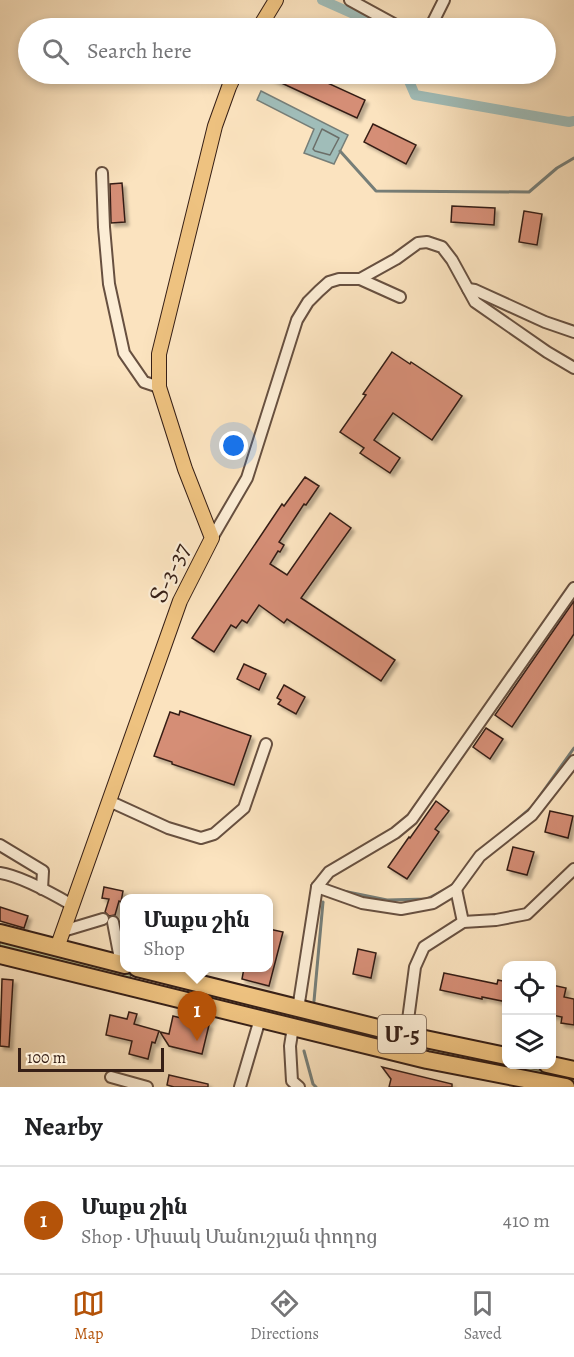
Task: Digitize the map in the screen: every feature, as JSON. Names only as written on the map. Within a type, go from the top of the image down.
[{"type":"highway","name":"Մ-5","points":[[0,933],[120,964]]},
{"type":"highway","name":"Մ-5","points":[[1,958],[427,1060],[566,1087]]},
{"type":"highway","points":[[143,972],[155,979],[151,988],[146,991]]},
{"type":"highway","name":"Մ-5","points":[[154,972],[406,1035],[502,1055]]},
{"type":"highway","points":[[556,1067],[574,1070]]},
{"type":"main road","points":[[265,18],[276,0]]},
{"type":"main road","name":"Տ-3-37","points":[[57,948],[180,601],[212,538],[185,469],[159,387],[159,354],[214,126],[230,84]]},
{"type":"street","points":[[350,0],[383,18]]},
{"type":"street","points":[[435,18],[444,0]]},
{"type":"street","points":[[102,172],[109,284],[124,353],[144,382],[159,387]]},
{"type":"street","points":[[360,279],[396,259],[418,243],[427,242],[442,247],[452,260],[475,302],[574,368]]},
{"type":"street","points":[[212,538],[247,478],[297,320],[308,302],[329,282],[339,279],[360,279],[400,297]]},
{"type":"street","points":[[468,289],[574,332]]},
{"type":"street","points":[[298,1009],[317,887],[329,872],[395,833],[412,819],[574,588]]},
{"type":"street","points":[[109,801],[168,828],[201,837],[214,834],[244,808],[266,744]]},
{"type":"street","points":[[317,887],[362,903],[400,909],[433,903],[456,889],[480,856],[532,815],[574,761]]},
{"type":"street","points":[[0,845],[43,871],[42,889]]},
{"type":"street","points":[[406,1035],[415,967],[424,947],[463,922],[496,920],[527,914],[574,869]]},
{"type":"street","points":[[0,873],[9,874],[72,905]]},
{"type":"street","points":[[456,889],[463,922]]},
{"type":"street","points":[[63,931],[108,920],[120,942]]},
{"type":"street","points":[[240,1087],[260,1019]]},
{"type":"street","points":[[293,1027],[290,1046],[292,1081],[298,1087]]},
{"type":"street","points":[[111,1077],[147,1087]]},
{"type":"green space","points":[[0,942],[131,975],[129,980],[0,948]]},
{"type":"green space","points":[[171,984],[502,1062],[502,1068],[422,1051],[169,989]]},
{"type":"green space","points":[[508,1069],[533,1069],[574,1077],[574,1082]]},
{"type":"water","points":[[261,91],[348,135],[334,164],[304,153],[314,129],[257,100]]},
{"type":"building","points":[[284,84],[330,84],[365,100],[357,118]]},
{"type":"building","points":[[373,124],[416,145],[406,164],[364,142]]},
{"type":"building","points":[[122,183],[125,222],[111,223],[110,184]]},
{"type":"building","points":[[452,206],[495,208],[494,225],[451,222]]},
{"type":"building","points":[[524,211],[542,214],[537,245],[519,242]]},
{"type":"building","points":[[392,352],[462,396],[432,440],[393,413],[374,440],[400,458],[390,473],[360,453],[364,448],[340,432]]},
{"type":"building","points":[[305,477],[319,486],[279,542],[284,545],[270,564],[287,575],[330,513],[351,528],[301,598],[395,660],[381,681],[287,619],[284,623],[259,605],[247,623],[242,620],[236,628],[231,625],[214,652],[192,638],[282,504],[284,506]]},
{"type":"building","points":[[574,601],[574,634],[512,727],[495,715]]},
{"type":"building","points":[[244,664],[266,674],[259,690],[237,679]]},
{"type":"building","points":[[284,685],[305,697],[296,714],[278,704],[281,700],[277,698]]},
{"type":"building","points":[[180,711],[251,736],[234,785],[154,756],[170,712],[179,715]]},
{"type":"building","points":[[486,728],[503,739],[490,759],[473,747]]},
{"type":"building","points":[[436,801],[449,811],[435,829],[439,832],[407,879],[388,867]]},
{"type":"building","points":[[550,811],[573,816],[568,838],[545,832]]},
{"type":"building","points":[[513,847],[534,852],[527,875],[507,870]]},
{"type":"building","points":[[104,887],[123,891],[120,894],[115,915],[109,916],[105,912],[109,899],[102,898]]},
{"type":"building","points":[[0,907],[28,916],[24,928],[0,921]]},
{"type":"building","points":[[273,930],[283,932],[273,971]]},
{"type":"building","points":[[358,949],[376,953],[371,978],[353,974]]},
{"type":"building","points":[[243,972],[273,972],[269,986],[242,979]]},
{"type":"building","points":[[444,973],[497,984],[498,980],[502,981],[502,1001],[482,997],[482,999],[440,990]]},
{"type":"building","points":[[2,979],[13,980],[9,1047],[0,1046]]},
{"type":"building","points":[[556,986],[566,988],[564,997],[574,999],[574,1025],[561,1023],[562,1017],[556,1016]]},
{"type":"building","points":[[129,1012],[137,1014],[134,1024],[159,1031],[155,1043],[152,1042],[148,1059],[129,1054],[132,1041],[106,1035],[110,1015],[127,1019]]},
{"type":"building","points":[[173,1016],[209,1025],[202,1054],[169,1046],[160,1032],[169,1034]]},
{"type":"building","points":[[382,1067],[452,1084],[452,1087],[389,1087],[391,1079]]},
{"type":"building","points":[[169,1075],[208,1084],[208,1087],[167,1085]]},
{"type":"waterway","points":[[322,0],[362,18]]},
{"type":"waterway","points":[[410,84],[415,95],[574,121]]},
{"type":"waterway","points":[[340,151],[376,191],[529,192],[557,168],[574,158]]},
{"type":"waterway","points":[[511,825],[532,807],[574,748]]},
{"type":"waterway","points":[[343,891],[387,900],[427,899],[452,886],[456,881]]},
{"type":"waterway","points":[[314,1001],[323,902]]},
{"type":"waterway","points":[[304,1051],[313,1084],[316,1087]]},
{"type":"place","name":"Մաքս շին","points":[[197,1041]]}]
